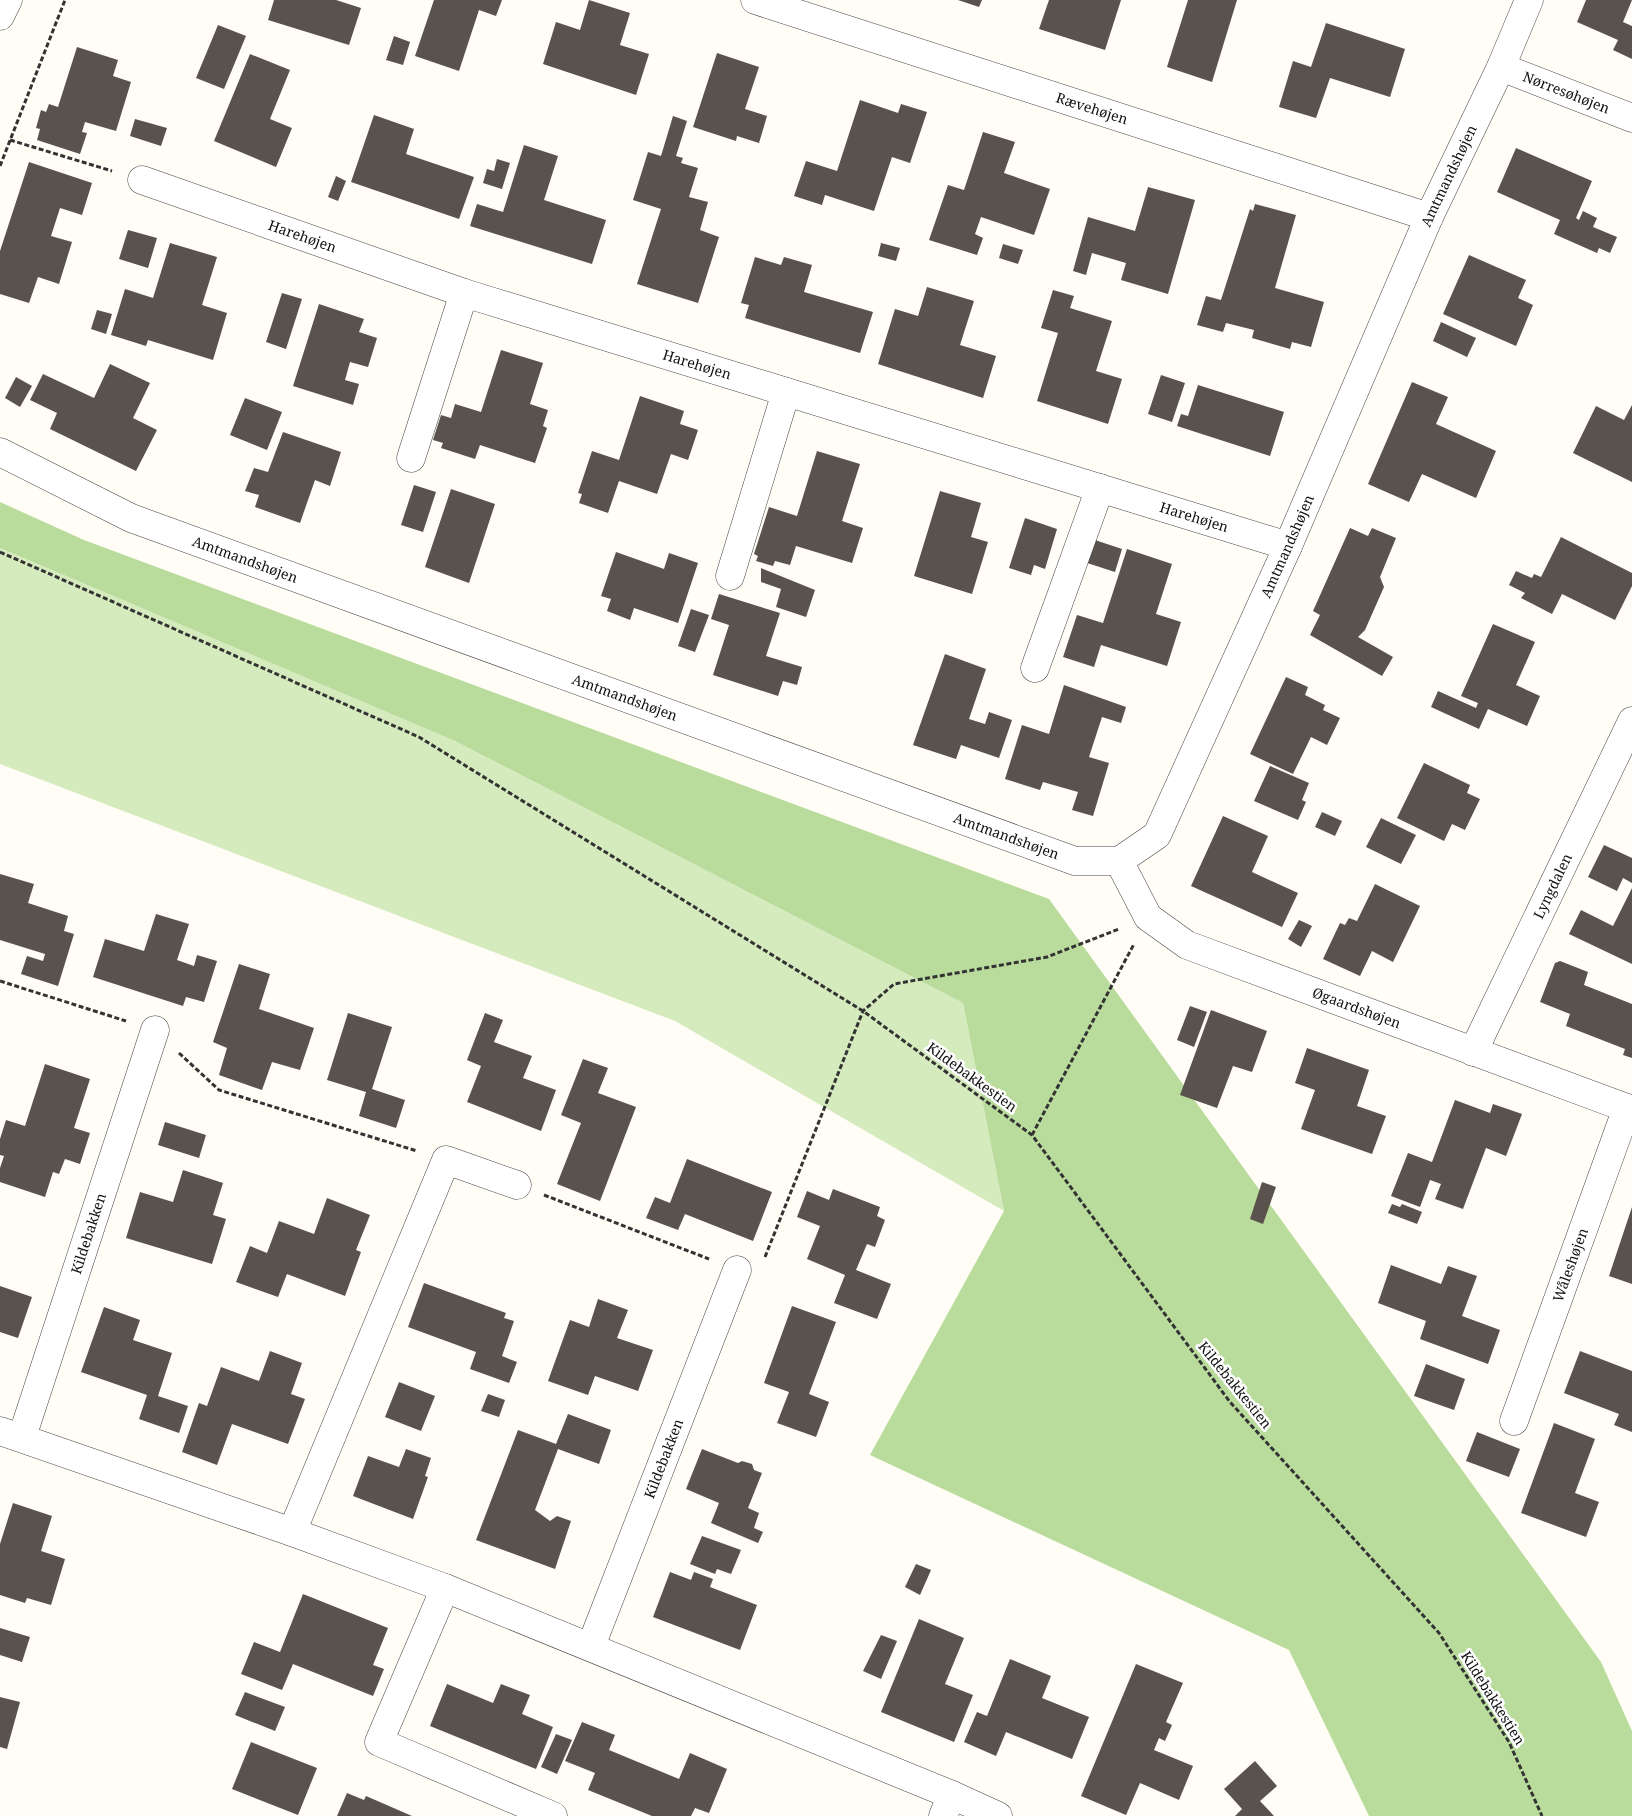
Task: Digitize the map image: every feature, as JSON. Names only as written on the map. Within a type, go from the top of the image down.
[{"type":"street","points":[[0,16],[8,0]]},
{"type":"street","name":"Rævehøjen","points":[[755,0],[1429,217]]},
{"type":"street","name":"Amtmandshøjen","points":[[0,452],[131,518],[1074,861],[1119,861],[1156,835],[1288,546],[1429,217],[1501,66],[1529,0]]},
{"type":"street","name":"Nørresøhøjen","points":[[1501,66],[1632,118]]},
{"type":"street","name":"Harehøjen","points":[[142,180],[464,293],[1288,546]]},
{"type":"street","points":[[411,458],[464,293]]},
{"type":"street","points":[[730,576],[786,392]]},
{"type":"street","points":[[1035,668],[1100,488]]},
{"type":"street","name":"Lyngdalen","points":[[1473,1052],[1632,721]]},
{"type":"street","name":"Øgaardshøjen","points":[[1119,861],[1148,918],[1187,945],[1630,1109]]},
{"type":"street","name":"Kildebakken","points":[[155,1030],[11,1434],[292,1532],[444,1588],[591,1646],[948,1805],[998,1816]]},
{"type":"street","name":"Wåleshøjen","points":[[1514,1421],[1630,1109]]},
{"type":"street","points":[[292,1532],[446,1160],[517,1185]]},
{"type":"street","name":"Kildebakken","points":[[591,1646],[737,1270]]},
{"type":"street","points":[[444,1588],[379,1742],[553,1816]]},
{"type":"path","points":[[0,166],[65,0]]},
{"type":"path","points":[[10,140],[142,180]]},
{"type":"path","name":"Kildebakkestien","points":[[0,552],[419,737],[863,1011],[1032,1135],[1230,1402],[1439,1633],[1509,1742],[1542,1816]]},
{"type":"path","points":[[517,1185],[737,1270],[762,1264],[863,1011],[894,984],[1047,957],[1148,918]]},
{"type":"path","points":[[1032,1135],[1148,918]]},
{"type":"path","points":[[0,981],[155,1030],[219,1090],[446,1160]]},
{"type":"green space","points":[[0,502],[84,540],[1049,899],[1601,1662],[1632,1731],[1632,1816],[1369,1816],[1289,1650],[870,1455],[1004,1211],[963,1003],[455,741],[0,548]]},
{"type":"green space","points":[[0,548],[455,741],[963,1003],[1004,1211],[675,1021],[0,764]]},
{"type":"building","points":[[274,0],[336,0],[361,8],[349,45],[268,20]]},
{"type":"building","points":[[434,0],[502,0],[496,16],[479,10],[459,71],[415,56]]},
{"type":"building","points":[[589,0],[630,13],[620,45],[649,54],[636,95],[543,64],[556,22],[580,30]]},
{"type":"building","points":[[958,0],[982,0],[979,7]]},
{"type":"building","points":[[1049,0],[1121,0],[1105,50],[1039,29]]},
{"type":"building","points":[[1188,0],[1237,0],[1212,82],[1167,67]]},
{"type":"building","points":[[1586,0],[1632,0],[1623,22],[1632,26],[1632,59],[1613,50],[1618,40],[1577,22]]},
{"type":"building","points":[[1326,23],[1405,49],[1390,97],[1330,78],[1316,118],[1279,107],[1293,61],[1311,67]]},
{"type":"building","points":[[218,25],[246,36],[224,89],[196,78]]},
{"type":"building","points":[[394,36],[410,42],[403,65],[386,60]]},
{"type":"building","points":[[77,47],[118,60],[113,76],[131,82],[116,131],[85,122],[82,132],[87,133],[80,154],[37,140],[40,129],[36,128],[41,110],[46,112],[49,104],[58,107]]},
{"type":"building","points":[[717,53],[759,67],[745,109],[767,116],[759,143],[737,136],[736,141],[693,127]]},
{"type":"building","points":[[250,54],[290,70],[270,119],[292,128],[276,167],[214,141]]},
{"type":"building","points":[[860,100],[898,113],[901,104],[927,112],[910,163],[892,157],[874,211],[825,195],[822,205],[794,196],[806,161],[837,171]]},
{"type":"building","points":[[374,115],[414,129],[406,154],[474,177],[459,219],[351,182]]},
{"type":"building","points":[[673,116],[687,121],[676,156],[683,158],[681,163],[698,168],[689,197],[708,202],[700,230],[719,237],[698,303],[637,284],[661,209],[633,200],[648,152],[661,156]]},
{"type":"building","points":[[135,119],[167,128],[161,146],[130,136]]},
{"type":"building","points":[[983,132],[1015,142],[1004,173],[1050,189],[1034,235],[981,217],[975,234],[983,238],[977,255],[929,240],[948,185],[964,190]]},
{"type":"building","points":[[524,145],[558,156],[544,200],[606,220],[592,264],[470,226],[477,204],[503,212]]},
{"type":"building","points":[[1516,148],[1592,181],[1576,218],[1579,220],[1583,211],[1597,218],[1593,227],[1617,237],[1610,253],[1599,248],[1597,253],[1554,234],[1560,220],[1497,192]]},
{"type":"building","points":[[497,159],[510,163],[502,189],[483,183],[487,169],[494,171]]},
{"type":"building","points":[[29,162],[92,183],[82,215],[60,208],[51,236],[72,242],[59,284],[38,277],[29,303],[0,294],[0,251]]},
{"type":"building","points":[[336,176],[346,181],[338,201],[328,197]]},
{"type":"building","points":[[1148,187],[1195,200],[1168,294],[1121,280],[1126,263],[1092,253],[1086,275],[1073,271],[1088,217],[1135,231]]},
{"type":"building","points":[[1255,204],[1296,215],[1275,288],[1324,302],[1311,347],[1292,342],[1290,349],[1252,338],[1254,330],[1226,323],[1223,332],[1197,325],[1206,296],[1221,300],[1250,209],[1253,211]]},
{"type":"building","points":[[128,230],[157,238],[148,268],[119,259]]},
{"type":"building","points":[[170,243],[217,257],[202,305],[227,313],[213,360],[148,340],[146,346],[111,335],[125,289],[153,298]]},
{"type":"building","points":[[881,243],[900,248],[896,261],[878,256]]},
{"type":"building","points":[[1003,244],[1023,250],[1018,264],[999,258]]},
{"type":"building","points":[[1469,255],[1526,280],[1518,298],[1533,305],[1516,346],[1443,314]]},
{"type":"building","points":[[755,257],[781,265],[784,257],[812,265],[804,292],[873,312],[860,353],[745,318],[749,305],[741,303]]},
{"type":"building","points":[[927,287],[974,301],[960,345],[996,356],[983,398],[878,364],[895,309],[918,316]]},
{"type":"building","points":[[1053,290],[1074,296],[1070,308],[1112,321],[1096,371],[1122,379],[1108,424],[1037,401],[1058,333],[1041,328]]},
{"type":"building","points":[[282,293],[302,299],[286,349],[266,342]]},
{"type":"building","points":[[319,304],[364,319],[359,332],[377,338],[368,367],[350,362],[345,380],[359,384],[353,405],[293,386]]},
{"type":"building","points":[[97,310],[112,314],[106,334],[91,329]]},
{"type":"building","points":[[1441,322],[1476,338],[1467,357],[1433,341]]},
{"type":"building","points":[[501,350],[543,363],[530,404],[548,410],[543,426],[547,428],[535,463],[480,445],[475,459],[441,448],[443,443],[433,440],[441,415],[451,418],[455,404],[481,412]]},
{"type":"building","points":[[110,364],[150,383],[133,418],[157,430],[136,471],[50,429],[57,413],[30,400],[43,374],[94,398]]},
{"type":"building","points":[[1161,375],[1185,383],[1172,422],[1148,414]]},
{"type":"building","points":[[16,377],[32,386],[20,407],[5,398]]},
{"type":"building","points":[[1412,382],[1448,397],[1436,424],[1496,451],[1476,498],[1422,474],[1409,502],[1368,484]]},
{"type":"building","points":[[1198,385],[1284,412],[1270,456],[1177,426],[1181,414],[1188,416]]},
{"type":"building","points":[[640,396],[684,411],[680,424],[698,430],[688,460],[671,454],[657,494],[619,481],[608,513],[579,503],[582,494],[578,493],[592,451],[619,460]]},
{"type":"building","points":[[245,398],[282,412],[267,450],[230,435]]},
{"type":"building","points":[[1632,405],[1632,482],[1573,453],[1596,406],[1624,420]]},
{"type":"building","points":[[283,432],[341,452],[330,486],[315,480],[300,523],[255,507],[259,495],[245,491],[254,468],[268,472]]},
{"type":"building","points":[[817,451],[860,464],[842,521],[863,528],[852,563],[796,546],[790,565],[775,561],[773,566],[756,561],[758,556],[754,554],[769,507],[797,516]]},
{"type":"building","points":[[414,485],[436,492],[423,532],[401,525]]},
{"type":"building","points":[[451,489],[495,504],[469,583],[425,567]]},
{"type":"building","points":[[940,491],[981,503],[971,537],[988,542],[972,594],[914,576]]},
{"type":"building","points":[[1025,518],[1057,529],[1045,569],[1034,565],[1031,575],[1009,568]]},
{"type":"building","points":[[1350,528],[1368,536],[1372,528],[1396,538],[1380,577],[1384,587],[1365,630],[1358,637],[1393,657],[1382,676],[1310,635],[1320,615],[1313,611]]},
{"type":"building","points":[[1561,537],[1632,573],[1632,586],[1615,620],[1562,594],[1552,614],[1521,598],[1525,593],[1509,585],[1516,571],[1532,578],[1534,574],[1541,577]]},
{"type":"building","points":[[1092,539],[1122,549],[1115,572],[1084,562]]},
{"type":"building","points":[[1127,549],[1172,564],[1156,614],[1181,622],[1167,666],[1101,645],[1094,667],[1063,657],[1077,615],[1103,623]]},
{"type":"building","points":[[616,552],[664,569],[669,553],[698,563],[678,623],[634,608],[630,620],[607,611],[611,599],[601,596]]},
{"type":"building","points":[[761,568],[815,590],[806,617],[776,607],[781,589],[761,582]]},
{"type":"building","points":[[719,594],[780,613],[766,656],[802,667],[797,685],[783,681],[778,696],[713,675],[729,625],[711,619]]},
{"type":"building","points":[[691,609],[709,615],[695,652],[678,646]]},
{"type":"building","points":[[1493,624],[1535,642],[1516,685],[1540,696],[1527,726],[1488,709],[1479,729],[1431,707],[1438,691],[1476,708],[1478,703],[1461,696]]},
{"type":"building","points":[[945,654],[986,669],[969,719],[985,724],[989,712],[1012,720],[999,758],[961,745],[956,759],[913,745]]},
{"type":"building","points":[[1286,677],[1308,687],[1305,695],[1325,705],[1323,710],[1340,718],[1327,745],[1311,737],[1293,774],[1250,754]]},
{"type":"building","points":[[1064,685],[1126,707],[1121,723],[1102,717],[1089,757],[1109,763],[1093,816],[1072,810],[1078,792],[1043,782],[1040,790],[1005,779],[1022,725],[1049,734]]},
{"type":"building","points":[[1424,763],[1470,785],[1467,793],[1480,799],[1465,830],[1452,824],[1444,841],[1397,818]]},
{"type":"building","points":[[1270,766],[1309,783],[1302,800],[1306,802],[1298,820],[1254,801]]},
{"type":"building","points":[[1322,812],[1342,821],[1335,836],[1315,827]]},
{"type":"building","points":[[1223,816],[1268,836],[1252,872],[1298,893],[1282,927],[1191,886]]},
{"type":"building","points":[[1381,818],[1416,835],[1401,864],[1366,847]]},
{"type":"building","points":[[1604,845],[1632,858],[1632,883],[1623,878],[1617,891],[1588,877]]},
{"type":"building","points":[[0,874],[34,884],[28,903],[68,916],[64,931],[74,934],[58,986],[21,974],[27,956],[43,961],[45,954],[0,940]]},
{"type":"building","points":[[1375,884],[1420,906],[1393,962],[1372,951],[1360,976],[1323,959],[1340,923],[1345,925],[1349,918],[1357,921]]},
{"type":"building","points":[[1632,888],[1632,964],[1569,934],[1581,910],[1613,926]]},
{"type":"building","points":[[156,914],[189,924],[177,960],[194,966],[197,955],[217,961],[204,1002],[186,997],[183,1006],[93,977],[105,939],[144,951]]},
{"type":"building","points":[[1299,920],[1312,926],[1301,947],[1288,939]]},
{"type":"building","points":[[1560,961],[1588,972],[1584,985],[1632,1004],[1632,1058],[1623,1055],[1625,1049],[1566,1026],[1570,1014],[1540,1002],[1555,963]]},
{"type":"building","points":[[239,964],[270,974],[259,1009],[314,1028],[300,1070],[272,1062],[262,1090],[219,1075],[227,1048],[213,1042]]},
{"type":"building","points":[[1190,1006],[1207,1012],[1194,1047],[1177,1040]]},
{"type":"building","points":[[1211,1010],[1267,1031],[1252,1072],[1233,1066],[1217,1108],[1180,1095]]},
{"type":"building","points":[[348,1013],[392,1027],[372,1089],[405,1100],[396,1128],[359,1116],[366,1092],[327,1080]]},
{"type":"building","points":[[485,1013],[503,1020],[494,1042],[532,1056],[523,1078],[556,1090],[541,1131],[467,1102],[481,1066],[467,1060]]},
{"type":"building","points":[[1307,1048],[1369,1070],[1357,1106],[1386,1116],[1372,1154],[1301,1129],[1315,1090],[1295,1083]]},
{"type":"building","points":[[583,1059],[608,1068],[598,1093],[636,1107],[600,1201],[557,1184],[581,1123],[561,1115]]},
{"type":"building","points":[[45,1064],[90,1079],[74,1128],[90,1133],[80,1164],[65,1159],[59,1174],[53,1172],[45,1197],[0,1182],[0,1168],[4,1156],[0,1155],[0,1139],[6,1120],[25,1126]]},
{"type":"building","points":[[1455,1100],[1490,1113],[1493,1104],[1522,1114],[1506,1156],[1486,1148],[1463,1209],[1435,1199],[1441,1184],[1430,1180],[1420,1207],[1391,1196],[1408,1153],[1432,1162]]},
{"type":"building","points":[[165,1122],[206,1135],[199,1158],[158,1145]]},
{"type":"building","points":[[687,1159],[772,1192],[753,1241],[685,1214],[678,1230],[646,1218],[655,1197],[670,1203]]},
{"type":"building","points":[[183,1170],[223,1183],[213,1215],[226,1219],[212,1264],[126,1238],[140,1192],[173,1202]]},
{"type":"building","points":[[1262,1182],[1276,1187],[1263,1224],[1250,1219]]},
{"type":"building","points":[[833,1189],[880,1207],[877,1216],[885,1220],[875,1247],[867,1244],[856,1270],[891,1284],[877,1319],[834,1303],[845,1275],[807,1259],[820,1226],[797,1217],[807,1191],[829,1200]]},
{"type":"building","points":[[327,1198],[370,1215],[356,1250],[361,1252],[345,1296],[287,1274],[278,1297],[236,1282],[250,1246],[267,1253],[279,1221],[314,1234]]},
{"type":"building","points":[[1392,1204],[1400,1207],[1402,1204],[1422,1212],[1417,1224],[1388,1213]]},
{"type":"building","points":[[1632,1207],[1632,1284],[1609,1276]]},
{"type":"building","points":[[1391,1265],[1441,1284],[1448,1266],[1477,1276],[1462,1316],[1500,1330],[1488,1364],[1420,1339],[1426,1321],[1378,1303]]},
{"type":"building","points":[[424,1283],[506,1313],[504,1318],[514,1321],[502,1356],[517,1362],[509,1383],[470,1369],[476,1352],[408,1327]]},
{"type":"building","points":[[0,1286],[32,1297],[18,1338],[0,1332]]},
{"type":"building","points":[[598,1299],[628,1310],[617,1338],[653,1350],[638,1391],[595,1376],[588,1395],[548,1381],[570,1320],[589,1327]]},
{"type":"building","points":[[792,1306],[836,1322],[809,1394],[829,1402],[816,1437],[777,1423],[789,1392],[764,1383]]},
{"type":"building","points":[[104,1307],[140,1320],[133,1340],[172,1353],[158,1396],[188,1406],[179,1433],[139,1419],[147,1395],[81,1372]]},
{"type":"building","points":[[270,1351],[302,1363],[291,1394],[305,1399],[288,1444],[232,1424],[217,1465],[182,1452],[199,1403],[207,1406],[221,1367],[259,1381]]},
{"type":"building","points":[[1580,1351],[1632,1371],[1632,1432],[1614,1425],[1619,1414],[1564,1393]]},
{"type":"building","points":[[1426,1364],[1465,1379],[1454,1410],[1414,1396]]},
{"type":"building","points":[[399,1382],[435,1396],[421,1431],[385,1417]]},
{"type":"building","points":[[488,1394],[505,1400],[499,1417],[481,1411]]},
{"type":"building","points":[[568,1414],[611,1430],[599,1464],[558,1449],[535,1510],[550,1521],[557,1516],[571,1521],[555,1569],[476,1540],[518,1430],[556,1444]]},
{"type":"building","points":[[1554,1423],[1595,1439],[1575,1493],[1599,1502],[1586,1537],[1521,1513]]},
{"type":"building","points":[[1477,1432],[1520,1449],[1509,1477],[1466,1461]]},
{"type":"building","points":[[406,1449],[431,1458],[425,1476],[428,1477],[413,1519],[353,1496],[368,1456],[399,1467]]},
{"type":"building","points":[[702,1449],[738,1463],[742,1461],[752,1464],[754,1470],[762,1473],[748,1508],[759,1513],[754,1528],[763,1532],[758,1543],[711,1523],[719,1503],[686,1489]]},
{"type":"building","points":[[13,1503],[52,1516],[41,1551],[65,1559],[51,1605],[27,1598],[25,1603],[0,1595],[0,1544]]},
{"type":"building","points":[[702,1536],[741,1550],[731,1574],[717,1569],[715,1574],[690,1564]]},
{"type":"building","points":[[916,1564],[931,1570],[920,1595],[905,1587]]},
{"type":"building","points":[[670,1572],[691,1580],[694,1572],[713,1579],[710,1587],[757,1605],[740,1650],[653,1617]]},
{"type":"building","points":[[303,1594],[388,1628],[373,1665],[384,1669],[373,1696],[293,1664],[282,1690],[241,1674],[254,1642],[280,1652]]},
{"type":"building","points":[[919,1619],[964,1638],[945,1684],[973,1695],[954,1742],[881,1712]]},
{"type":"building","points":[[0,1628],[30,1637],[22,1662],[0,1655]]},
{"type":"building","points":[[881,1635],[897,1641],[881,1679],[863,1671]]},
{"type":"building","points":[[1010,1659],[1051,1676],[1042,1698],[1089,1717],[1072,1759],[1006,1732],[996,1756],[964,1742],[977,1712],[987,1716]]},
{"type":"building","points":[[1136,1664],[1183,1683],[1166,1722],[1172,1725],[1165,1741],[1159,1738],[1154,1750],[1193,1766],[1179,1800],[1140,1783],[1126,1815],[1081,1796]]},
{"type":"building","points":[[447,1684],[493,1703],[501,1684],[530,1695],[522,1714],[553,1727],[536,1769],[430,1726]]},
{"type":"building","points":[[245,1692],[285,1707],[275,1731],[235,1715]]},
{"type":"building","points":[[0,1697],[20,1702],[7,1749],[0,1747]]},
{"type":"building","points":[[582,1722],[615,1735],[609,1750],[679,1779],[690,1753],[727,1769],[709,1813],[695,1808],[691,1816],[652,1816],[588,1790],[595,1773],[565,1761]]},
{"type":"building","points":[[556,1734],[572,1740],[557,1774],[541,1767]]},
{"type":"building","points":[[251,1742],[317,1768],[298,1815],[232,1789]]},
{"type":"building","points":[[1255,1761],[1277,1786],[1260,1801],[1274,1816],[1235,1816],[1242,1809],[1224,1789]]},
{"type":"building","points":[[347,1793],[364,1800],[366,1796],[412,1816],[337,1816]]}]
